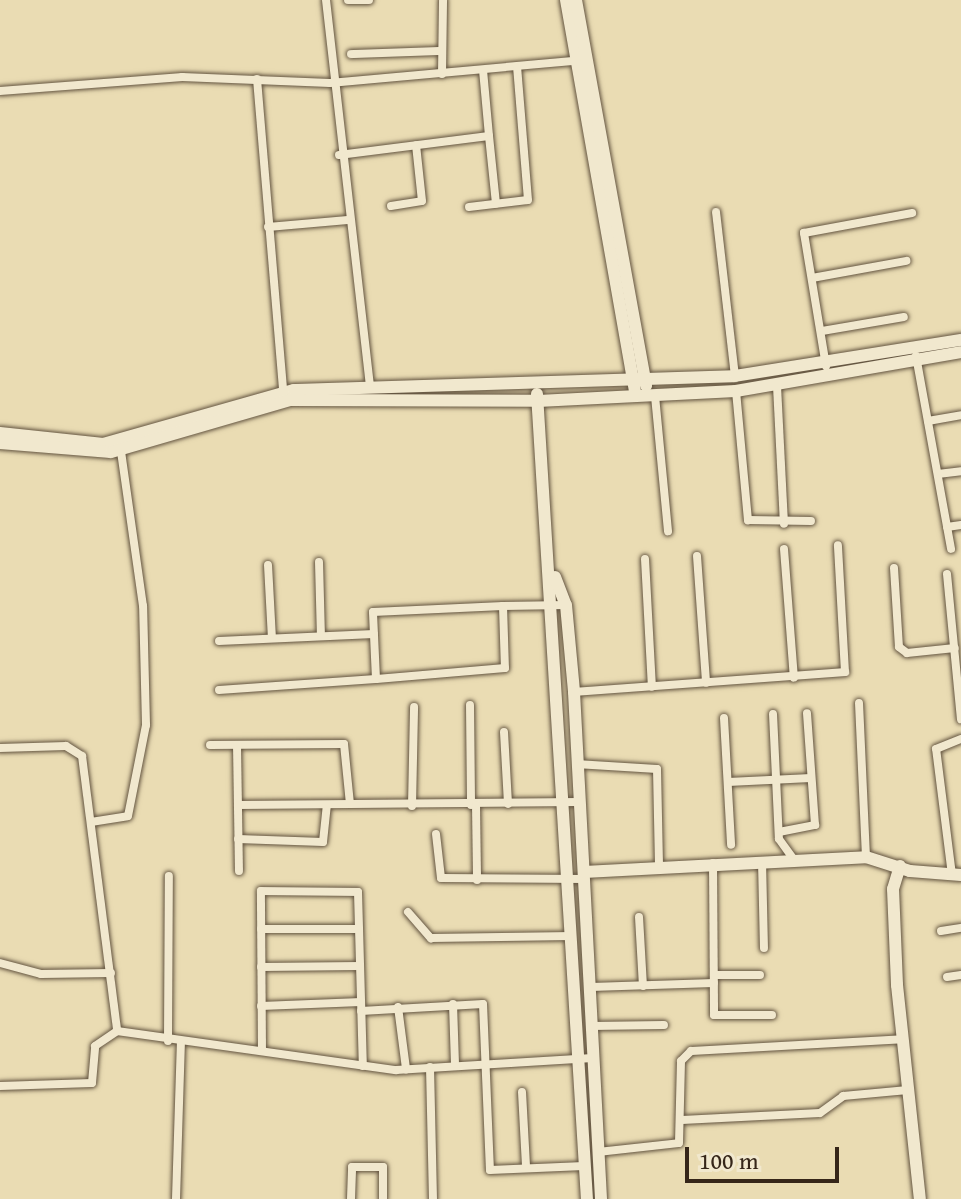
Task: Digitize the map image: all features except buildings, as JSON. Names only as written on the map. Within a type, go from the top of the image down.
[{"type":"street","points":[[326,0],[330,83],[370,387]]},
{"type":"street","points":[[348,0],[369,0]]},
{"type":"street","points":[[442,74],[443,0]]},
{"type":"street","points":[[566,0],[640,382],[646,397],[668,531]]},
{"type":"street","points":[[576,0],[580,60]]},
{"type":"street","points":[[351,54],[442,51]]},
{"type":"street","points":[[0,91],[182,77],[330,83],[580,60]]},
{"type":"street","points":[[469,207],[528,200],[517,67]]},
{"type":"street","points":[[483,70],[496,204]]},
{"type":"street","points":[[257,79],[283,391]]},
{"type":"street","points":[[339,155],[489,136]]},
{"type":"street","points":[[391,206],[422,201],[416,145]]},
{"type":"street","points":[[716,212],[735,376]]},
{"type":"street","points":[[827,373],[804,233],[912,213]]},
{"type":"street","points":[[268,227],[348,220]]},
{"type":"street","points":[[812,278],[906,261]]},
{"type":"street","points":[[822,331],[904,317]]},
{"type":"street","points":[[0,443],[120,446],[290,400],[538,401],[736,391],[777,386],[916,355],[961,340]]},
{"type":"street","points":[[916,355],[961,352]]},
{"type":"street","points":[[916,355],[951,549]]},
{"type":"street","points":[[0,433],[120,446],[283,391],[370,387],[536,387],[827,373]]},
{"type":"street","points":[[777,386],[784,524]]},
{"type":"street","points":[[536,387],[552,570],[550,606],[572,936],[574,1059],[587,1199]]},
{"type":"street","points":[[736,391],[747,516],[756,525],[811,521]]},
{"type":"street","points":[[928,421],[961,415]]},
{"type":"street","points":[[91,822],[128,816],[146,725],[143,606],[120,446]]},
{"type":"street","points":[[938,474],[961,471]]},
{"type":"street","points":[[947,527],[961,525]]},
{"type":"street","points":[[574,692],[794,678],[848,668],[838,545]]},
{"type":"street","points":[[784,549],[794,678]]},
{"type":"street","points":[[697,556],[706,683]]},
{"type":"street","points":[[645,559],[652,687]]},
{"type":"street","points":[[319,562],[321,636]]},
{"type":"street","points":[[268,565],[272,638]]},
{"type":"street","points":[[894,568],[899,647],[907,653],[955,648]]},
{"type":"street","points":[[552,570],[566,605],[574,692],[601,1199]]},
{"type":"street","points":[[947,574],[961,719]]},
{"type":"street","points":[[376,679],[373,612],[566,605]]},
{"type":"street","points":[[219,690],[505,668],[503,606]]},
{"type":"street","points":[[219,641],[374,634]]},
{"type":"street","points":[[859,703],[866,857]]},
{"type":"street","points":[[470,705],[477,880]]},
{"type":"street","points":[[412,806],[414,707]]},
{"type":"street","points":[[779,832],[815,825],[807,713]]},
{"type":"street","points":[[773,714],[779,832],[794,860]]},
{"type":"street","points":[[724,718],[731,845]]},
{"type":"street","points":[[504,732],[508,804]]},
{"type":"street","points":[[436,834],[438,875],[477,880],[567,880],[659,865],[866,857],[956,875],[936,749],[961,739]]},
{"type":"street","points":[[210,745],[344,744],[350,804]]},
{"type":"street","points":[[237,745],[239,871]]},
{"type":"street","points":[[0,748],[78,749],[91,822],[117,1031]]},
{"type":"street","points":[[576,764],[657,769],[659,865]]},
{"type":"street","points":[[728,782],[811,778]]},
{"type":"street","points":[[238,805],[412,806],[578,802]]},
{"type":"street","points":[[238,839],[323,842],[327,805]]},
{"type":"street","points":[[762,861],[764,948]]},
{"type":"street","points":[[713,863],[714,1015],[772,1015]]},
{"type":"street","points":[[900,866],[893,889],[903,1039],[920,1199]]},
{"type":"street","points":[[168,1041],[169,876]]},
{"type":"street","points":[[262,1050],[261,891],[358,892],[363,1066]]},
{"type":"street","points":[[408,912],[431,938],[572,936]]},
{"type":"street","points":[[639,917],[643,986]]},
{"type":"street","points":[[941,931],[961,928]]},
{"type":"street","points":[[261,929],[359,929]]},
{"type":"street","points":[[0,963],[41,974],[111,973]]},
{"type":"street","points":[[261,967],[360,966]]},
{"type":"street","points":[[591,987],[643,986],[760,975]]},
{"type":"street","points":[[947,977],[961,975]]},
{"type":"street","points":[[453,1004],[455,1064]]},
{"type":"street","points":[[261,1006],[483,1004],[490,1170],[584,1166]]},
{"type":"street","points":[[398,1007],[406,1069]]},
{"type":"street","points":[[591,1026],[664,1025]]},
{"type":"street","points":[[0,1086],[92,1083],[95,1046],[117,1031],[181,1043],[406,1069],[593,1058]]},
{"type":"street","points":[[598,1152],[676,1147],[682,1120],[681,1061],[691,1051],[903,1039]]},
{"type":"street","points":[[176,1199],[181,1043]]},
{"type":"street","points":[[430,1067],[433,1199]]},
{"type":"street","points":[[682,1120],[820,1113],[843,1096],[908,1090]]},
{"type":"street","points":[[522,1092],[526,1167]]},
{"type":"street","points":[[351,1199],[352,1167],[383,1167],[383,1199]]}]
